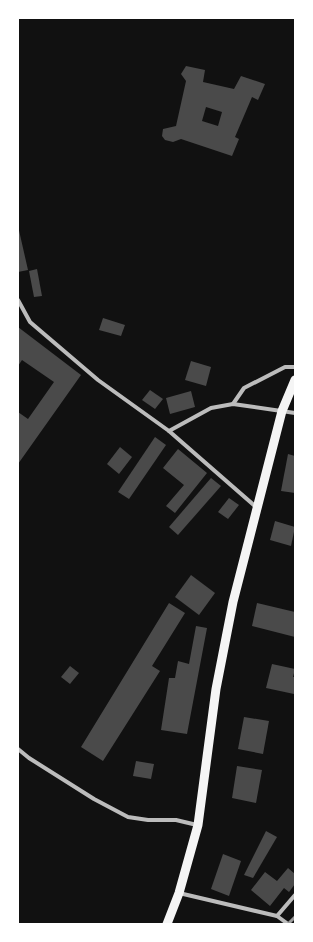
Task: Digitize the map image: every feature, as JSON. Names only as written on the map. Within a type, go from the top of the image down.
[{"type":"main road","points":[[167,924],[179,893],[198,825],[216,689],[233,602],[282,411],[295,380]]},
{"type":"street","points":[[18,300],[30,322],[98,380],[169,431],[257,507]]},
{"type":"street","points":[[233,404],[244,388],[285,367],[295,366]]},
{"type":"street","points":[[169,431],[211,408],[233,404],[295,413]]},
{"type":"street","points":[[18,749],[29,758],[94,799],[128,817],[148,820],[176,820],[198,825]]},
{"type":"street","points":[[179,893],[277,916],[288,924]]},
{"type":"street","points":[[277,916],[295,895]]},
{"type":"building","points":[[186,66],[205,70],[203,82],[234,89],[241,76],[265,84],[258,100],[252,97],[235,137],[239,139],[232,156],[181,139],[173,142],[165,140],[162,136],[163,129],[176,126],[186,81],[181,74]],"holes":[[[206,107],[222,112],[218,126],[202,121]]]},
{"type":"building","points":[[18,226],[28,270],[18,272]]},
{"type":"building","points":[[37,269],[42,296],[34,297],[29,271]]},
{"type":"building","points":[[103,318],[125,325],[121,336],[99,330]]},
{"type":"building","points":[[18,327],[81,375],[18,464],[18,412],[28,419],[54,382],[22,360],[18,366]]},
{"type":"building","points":[[191,361],[211,367],[206,386],[185,380]]},
{"type":"building","points":[[150,390],[163,399],[155,409],[142,400]]},
{"type":"building","points":[[191,391],[195,407],[170,414],[166,398]]},
{"type":"building","points":[[155,437],[166,445],[129,499],[118,492]]},
{"type":"building","points":[[120,447],[132,457],[119,474],[107,464]]},
{"type":"building","points":[[178,449],[207,473],[175,513],[166,506],[184,485],[163,468]]},
{"type":"building","points":[[288,454],[295,456],[295,493],[281,491]]},
{"type":"building","points":[[211,478],[221,486],[178,535],[169,527]]},
{"type":"building","points":[[229,498],[239,505],[228,519],[218,512]]},
{"type":"building","points":[[275,521],[295,527],[291,546],[270,540]]},
{"type":"building","points":[[191,575],[215,593],[199,615],[175,597]]},
{"type":"building","points":[[169,603],[185,613],[152,666],[160,671],[103,761],[81,747]]},
{"type":"building","points":[[257,603],[295,612],[295,637],[252,626]]},
{"type":"building","points":[[196,626],[207,628],[187,734],[161,730],[169,678],[175,678],[178,661],[189,664]]},
{"type":"building","points":[[272,664],[295,669],[293,677],[295,677],[294,694],[266,688]]},
{"type":"building","points":[[70,666],[79,673],[70,684],[61,677]]},
{"type":"building","points":[[244,717],[269,721],[263,754],[238,749]]},
{"type":"building","points":[[136,761],[154,764],[151,779],[133,776]]},
{"type":"building","points":[[237,766],[262,770],[256,803],[232,798]]},
{"type":"building","points":[[266,831],[277,837],[253,878],[244,875]]},
{"type":"building","points":[[223,854],[241,861],[229,896],[211,889]]},
{"type":"building","points":[[288,868],[295,874],[295,884],[289,892],[284,888],[270,906],[251,890],[265,872],[277,881]]},
{"type":"railway","points":[[288,924],[295,917]]}]
